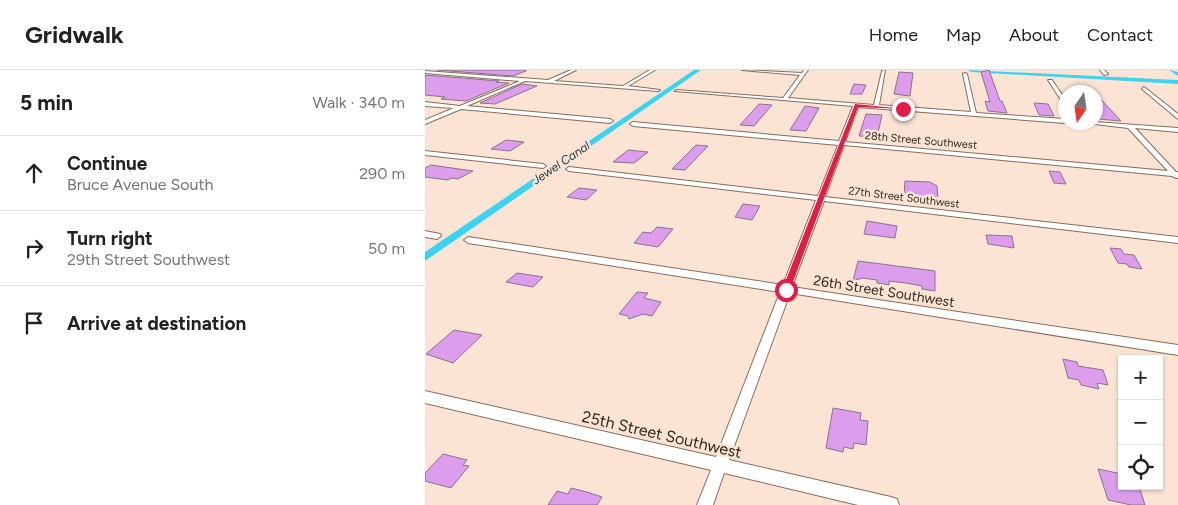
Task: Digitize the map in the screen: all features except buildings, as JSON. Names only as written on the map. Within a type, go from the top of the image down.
[{"type":"street","points":[[479,76],[496,70]]},
{"type":"street","points":[[549,82],[574,70]]},
{"type":"street","points":[[623,87],[653,70]]},
{"type":"street","points":[[744,70],[805,72]]},
{"type":"street","points":[[1101,70],[1106,74]]},
{"type":"street","points":[[425,72],[658,90]]},
{"type":"street","points":[[784,100],[805,72]]},
{"type":"street","points":[[876,107],[884,72]]},
{"type":"street","points":[[965,74],[974,114]]},
{"type":"street","points":[[425,122],[526,80]]},
{"type":"street","points":[[1050,81],[1058,92]]},
{"type":"street","points":[[1144,88],[1178,117]]},
{"type":"street","points":[[677,91],[1058,120]]},
{"type":"street","points":[[425,104],[610,121]]},
{"type":"street","points":[[705,505],[857,105]]},
{"type":"street","name":"28th Street Southwest","points":[[633,124],[1177,175]]},
{"type":"street","points":[[1103,124],[1178,130]]},
{"type":"street","points":[[1129,126],[1177,175]]},
{"type":"street","points":[[425,153],[543,166]]},
{"type":"street","name":"27th Street Southwest","points":[[569,169],[1178,240]]},
{"type":"street","points":[[425,234],[437,236]]},
{"type":"street","name":"26th Street Southwest","points":[[468,240],[1178,350]]},
{"type":"street","name":"25th Street Southwest","points":[[425,397],[891,505]]},
{"type":"waterway","name":"Jewel Canal","points":[[425,257],[698,70]]},
{"type":"waterway","points":[[971,70],[1178,82]]},
{"type":"waterway","points":[[1172,70],[1178,74]]},
{"type":"route","points":[[786,290],[857,105],[903,109]]}]
